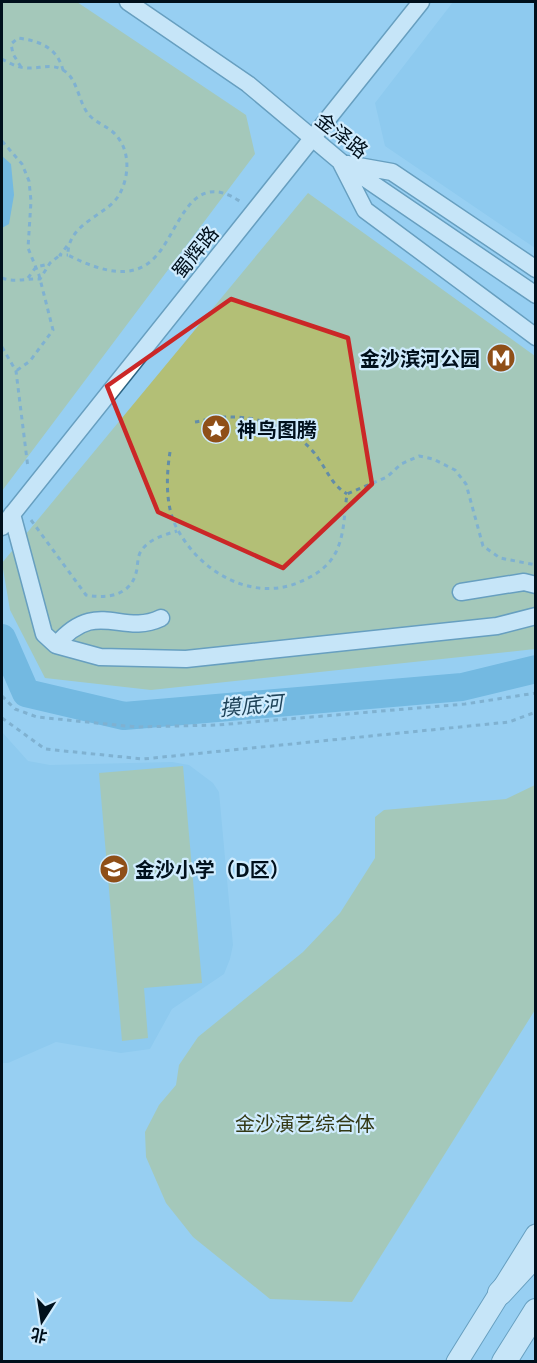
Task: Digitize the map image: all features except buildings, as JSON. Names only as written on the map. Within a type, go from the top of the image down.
[{"type":"highway","points":[[500,1293],[536,1254]]},
{"type":"highway","points":[[504,1362],[536,1311]]},
{"type":"main road","points":[[457,1362],[536,1235]]},
{"type":"street","name":"金泽路","points":[[128,2],[248,84],[340,162],[536,295]]},
{"type":"street","name":"蜀辉路","points":[[2,527],[422,2]]},
{"type":"street","points":[[340,162],[392,172],[536,269]]},
{"type":"street","points":[[340,162],[365,210],[536,337]]},
{"type":"street","points":[[21,503],[44,634],[56,645],[100,657],[186,659],[497,626],[536,616]]},
{"type":"street","points":[[461,592],[524,582],[536,585]]},
{"type":"street","points":[[56,645],[65,634],[97,619],[151,623],[161,618]]},
{"type":"path","points":[[21,67],[13,54],[11,44],[18,38],[35,40],[49,48],[60,57],[63,70],[70,77],[90,116],[105,124],[119,137],[127,153],[127,173],[119,196],[87,221],[60,255],[50,263],[40,279]]},
{"type":"path","points":[[2,59],[21,67],[45,66],[63,70]]},
{"type":"path","points":[[2,141],[22,164],[29,182],[31,201],[28,248],[40,279],[53,330],[30,361],[16,371]]},
{"type":"path","points":[[60,255],[68,255],[92,267],[112,271],[133,269],[150,263],[166,246],[182,212],[194,199],[210,193],[230,195],[244,204]]},
{"type":"path","points":[[68,244],[68,255]]},
{"type":"path","points":[[28,278],[36,267],[50,263]]},
{"type":"path","points":[[2,278],[20,281],[28,278],[40,279]]},
{"type":"path","points":[[2,347],[16,371],[21,503],[86,595],[97,597],[117,594],[128,587],[134,581],[140,552],[150,541],[177,531]]},
{"type":"path","points":[[195,422],[230,416],[257,418],[283,430],[303,441],[318,457],[336,487],[347,494]]},
{"type":"path","points":[[170,452],[166,480],[177,531],[199,561],[223,577],[241,585],[265,589],[293,586],[315,575],[335,554],[344,531],[347,494]]},
{"type":"path","points":[[347,494],[387,477],[401,464],[419,456],[433,459],[455,470],[466,484],[483,546],[500,558],[536,565]]},
{"type":"path","points":[[2,696],[15,709],[37,717],[136,728],[217,725],[453,705],[536,693]]},
{"type":"path","points":[[2,718],[45,749],[143,759],[509,722],[536,712]]},
{"type":"highlighted area","points":[[231,299],[348,338],[372,484],[283,568],[158,512],[107,386]]},
{"type":"shaded area","points":[[453,2],[535,2],[535,248],[385,146],[375,103]]},
{"type":"shaded area","points":[[2,156],[11,164],[14,195],[9,224],[2,228]]},
{"type":"shaded area","name":"金沙小学（D区）","points":[[2,732],[28,761],[50,765],[172,762],[189,765],[213,783],[219,792],[233,945],[230,959],[224,974],[172,1009],[150,1049],[121,1053],[56,1042],[8,1063],[2,1063]]},
{"type":"green space","points":[[2,2],[77,2],[246,115],[255,154],[2,491]]},
{"type":"green space","name":"金沙滨河公园","points":[[308,193],[535,356],[535,649],[151,690],[45,678],[10,610],[2,563]]},
{"type":"green space","points":[[183,766],[202,983],[144,988],[148,1038],[122,1041],[99,773]]},
{"type":"green space","name":"金沙演艺综合体","points":[[535,785],[535,1010],[352,1302],[270,1299],[193,1237],[166,1203],[146,1157],[145,1132],[159,1105],[176,1085],[179,1065],[198,1037],[303,952],[340,913],[375,858],[375,817],[384,810],[506,799]]},
{"type":"waterway","name":"摸底河","points":[[2,638],[26,693],[124,716],[462,687],[536,669]]},
{"type":"place","name":"金沙滨河公园","points":[[501,358]]},
{"type":"place","name":"神鸟图腾","points":[[216,429]]},
{"type":"place","name":"金沙小学（D区）","points":[[114,869]]}]
